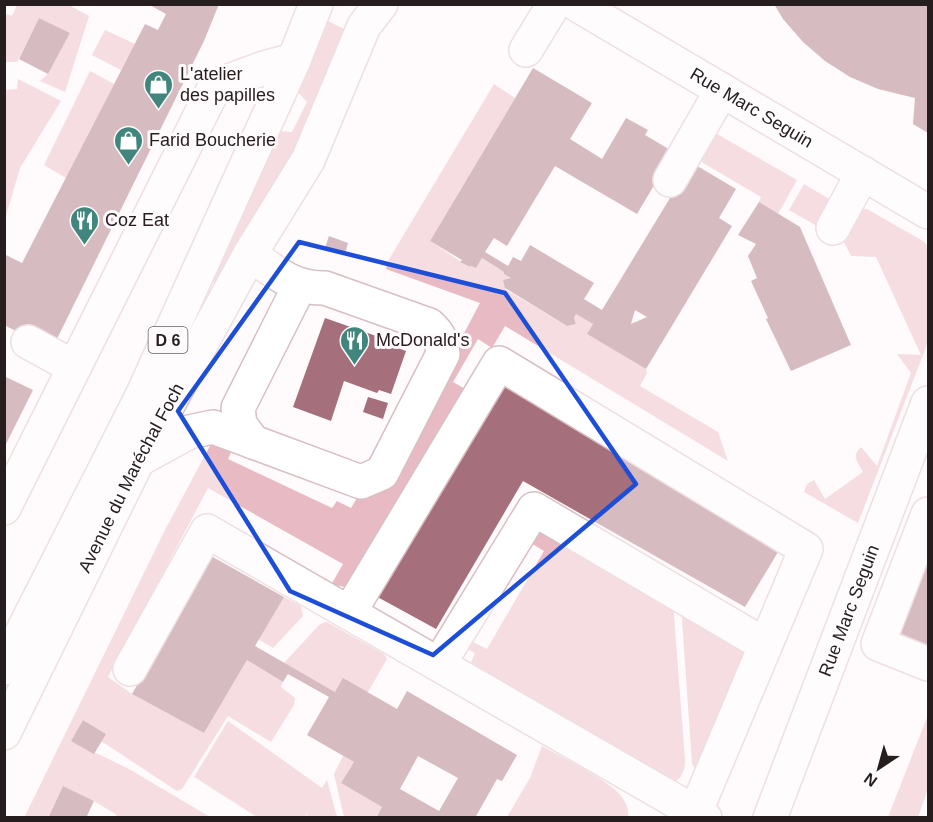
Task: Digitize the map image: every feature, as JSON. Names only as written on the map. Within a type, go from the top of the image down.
[{"type":"main road","name":"Avenue du Maréchal Foch","points":[[4,668],[142,396],[294,60],[316,4]]},
{"type":"main road","name":"Avenue du Maréchal Foch","points":[[4,733],[138,460],[250,254],[308,160],[364,26],[381,4]]},
{"type":"main road","points":[[526,50],[554,4]]},
{"type":"main road","name":"Rue Marc Seguin","points":[[576,4],[928,212]]},
{"type":"main road","points":[[4,508],[216,86],[264,68],[294,60]]},
{"type":"main road","points":[[670,180],[722,90]]},
{"type":"main road","points":[[833,228],[864,173]]},
{"type":"main road","points":[[138,460],[189,432],[213,426],[361,482],[382,472],[443,354],[438,333],[429,325],[325,288],[305,287],[287,280],[250,254]]},
{"type":"main road","points":[[253,442],[240,424],[238,408],[305,287]]},
{"type":"main road","points":[[28,342],[74,367]]},
{"type":"main road","points":[[130,669],[207,531],[349,613],[440,664],[681,811],[765,645],[806,549],[499,363],[349,613]]},
{"type":"main road","name":"Rue Marc Seguin","points":[[770,818],[928,403]]},
{"type":"main road","points":[[440,664],[534,509],[765,645]]},
{"type":"main road","points":[[928,514],[878,644],[928,664]]},
{"type":"main road","points":[[846,620],[882,633]]},
{"type":"highlighted area","points":[[299,242],[505,293],[636,484],[433,655],[290,591],[178,411]]},
{"type":"shaded area","points":[[67,4],[89,16],[65,92],[40,81],[48,74],[70,33],[39,18],[17,62],[5,62],[4,13],[12,16],[17,5]]},
{"type":"shaded area","points":[[324,19],[348,31],[315,118],[217,281],[211,283],[279,131],[292,132],[307,102],[298,92]]},
{"type":"shaded area","points":[[105,30],[135,44],[121,70],[92,55]]},
{"type":"shaded area","points":[[90,71],[114,84],[66,178],[44,165]]},
{"type":"shaded area","points":[[18,79],[61,101],[20,168],[5,219],[5,90],[17,89]]},
{"type":"shaded area","points":[[494,84],[515,98],[430,241],[469,267],[476,268],[482,258],[511,278],[505,289],[567,326],[576,324],[574,318],[576,314],[593,324],[587,334],[646,369],[647,373],[640,386],[718,432],[728,461],[505,326],[492,348],[478,339],[453,382],[467,390],[346,587],[331,585],[343,564],[208,488],[108,677],[132,694],[204,733],[247,660],[283,682],[281,687],[295,698],[294,705],[271,742],[228,716],[182,789],[177,791],[101,741],[106,734],[83,720],[71,741],[129,769],[210,817],[116,817],[117,815],[94,801],[63,786],[48,817],[24,818],[164,532],[212,442],[236,442],[228,459],[332,508],[337,501],[351,508],[360,493],[388,477],[480,303],[386,269],[388,261]]},
{"type":"shaded area","points":[[711,134],[717,134],[797,180],[778,214],[759,202],[761,197],[693,157]]},
{"type":"shaded area","points":[[804,184],[831,200],[817,226],[789,210]]},
{"type":"shaded area","points":[[867,209],[928,246],[928,342],[858,523],[804,492],[807,484],[814,480],[825,499],[863,472],[856,456],[861,447],[877,466],[911,373],[897,354],[921,355],[876,257],[851,256],[839,232],[851,211]]},
{"type":"shaded area","points":[[536,529],[673,602],[685,760],[682,774],[672,783],[470,665],[475,653],[465,648],[467,639],[487,649],[544,551],[526,540]]},
{"type":"shaded area","points":[[284,597],[301,606],[303,616],[273,648],[258,639]]},
{"type":"shaded area","points":[[681,606],[747,654],[698,776],[692,763]]},
{"type":"shaded area","points":[[327,622],[384,654],[387,659],[368,692],[335,692],[284,663],[320,624]]},
{"type":"shaded area","points":[[928,715],[928,789],[918,817],[888,817]]},
{"type":"shaded area","points":[[228,721],[322,788],[327,780],[337,817],[306,817],[308,812],[305,817],[257,817],[194,777]]},
{"type":"shaded area","points":[[542,746],[596,776],[615,790],[626,803],[628,817],[507,817],[530,778]]},
{"type":"shaded area","points":[[343,756],[354,762],[341,783],[382,807],[376,817],[344,817],[334,774]]},
{"type":"building","points":[[148,4],[219,4],[204,41],[52,349],[4,325],[4,254],[22,263],[145,24],[158,30],[166,14]]},
{"type":"building","points":[[774,4],[928,4],[928,133],[913,124],[915,98],[878,89],[850,77],[825,61],[803,42],[783,19]]},
{"type":"building","points":[[39,18],[70,33],[48,74],[19,59]]},
{"type":"building","points":[[533,68],[592,103],[570,139],[602,159],[626,118],[648,130],[645,135],[736,189],[719,218],[732,226],[646,369],[587,334],[593,324],[576,314],[574,318],[576,324],[567,326],[505,288],[503,280],[511,278],[482,258],[476,268],[470,267],[430,241]],"holes":[[[555,166],[637,214],[656,182],[673,193],[602,310],[584,299],[594,283],[530,245],[521,261],[513,257],[508,266],[485,252],[494,238],[507,246]],[[635,310],[647,317],[631,324]]]},
{"type":"building","points":[[759,202],[800,227],[851,345],[791,371],[751,281],[757,278],[748,256],[756,244],[738,235]]},
{"type":"building","points":[[329,236],[348,243],[345,254],[325,248]]},
{"type":"building","name":"McDonald's","points":[[325,318],[396,343],[395,347],[406,351],[391,394],[379,390],[377,393],[344,381],[331,421],[293,407]]},
{"type":"building","points":[[6,377],[33,390],[4,448],[4,379]]},
{"type":"building","points":[[497,382],[781,547],[745,607],[523,481],[436,629],[372,594]]},
{"type":"building","points":[[368,397],[388,403],[383,419],[363,412]]},
{"type":"building","points":[[211,556],[284,597],[255,646],[335,692],[343,678],[397,709],[407,691],[517,755],[502,781],[497,779],[475,818],[376,818],[382,807],[341,783],[354,762],[307,735],[329,697],[288,674],[283,682],[247,660],[204,733],[132,694]],"holes":[[[418,756],[458,778],[439,811],[400,789]]]},
{"type":"building","points":[[928,557],[928,645],[899,633]]},
{"type":"building","points":[[83,720],[106,734],[94,754],[71,741]]},
{"type":"building","points":[[63,786],[94,801],[86,818],[48,818]]},
{"type":"place","name":"L'atelier des papilles","points":[[159,110]]},
{"type":"place","name":"Farid Boucherie","points":[[128,166]]},
{"type":"place","name":"Coz Eat","points":[[84,246]]},
{"type":"place","name":"McDonald's","points":[[355,366]]}]
